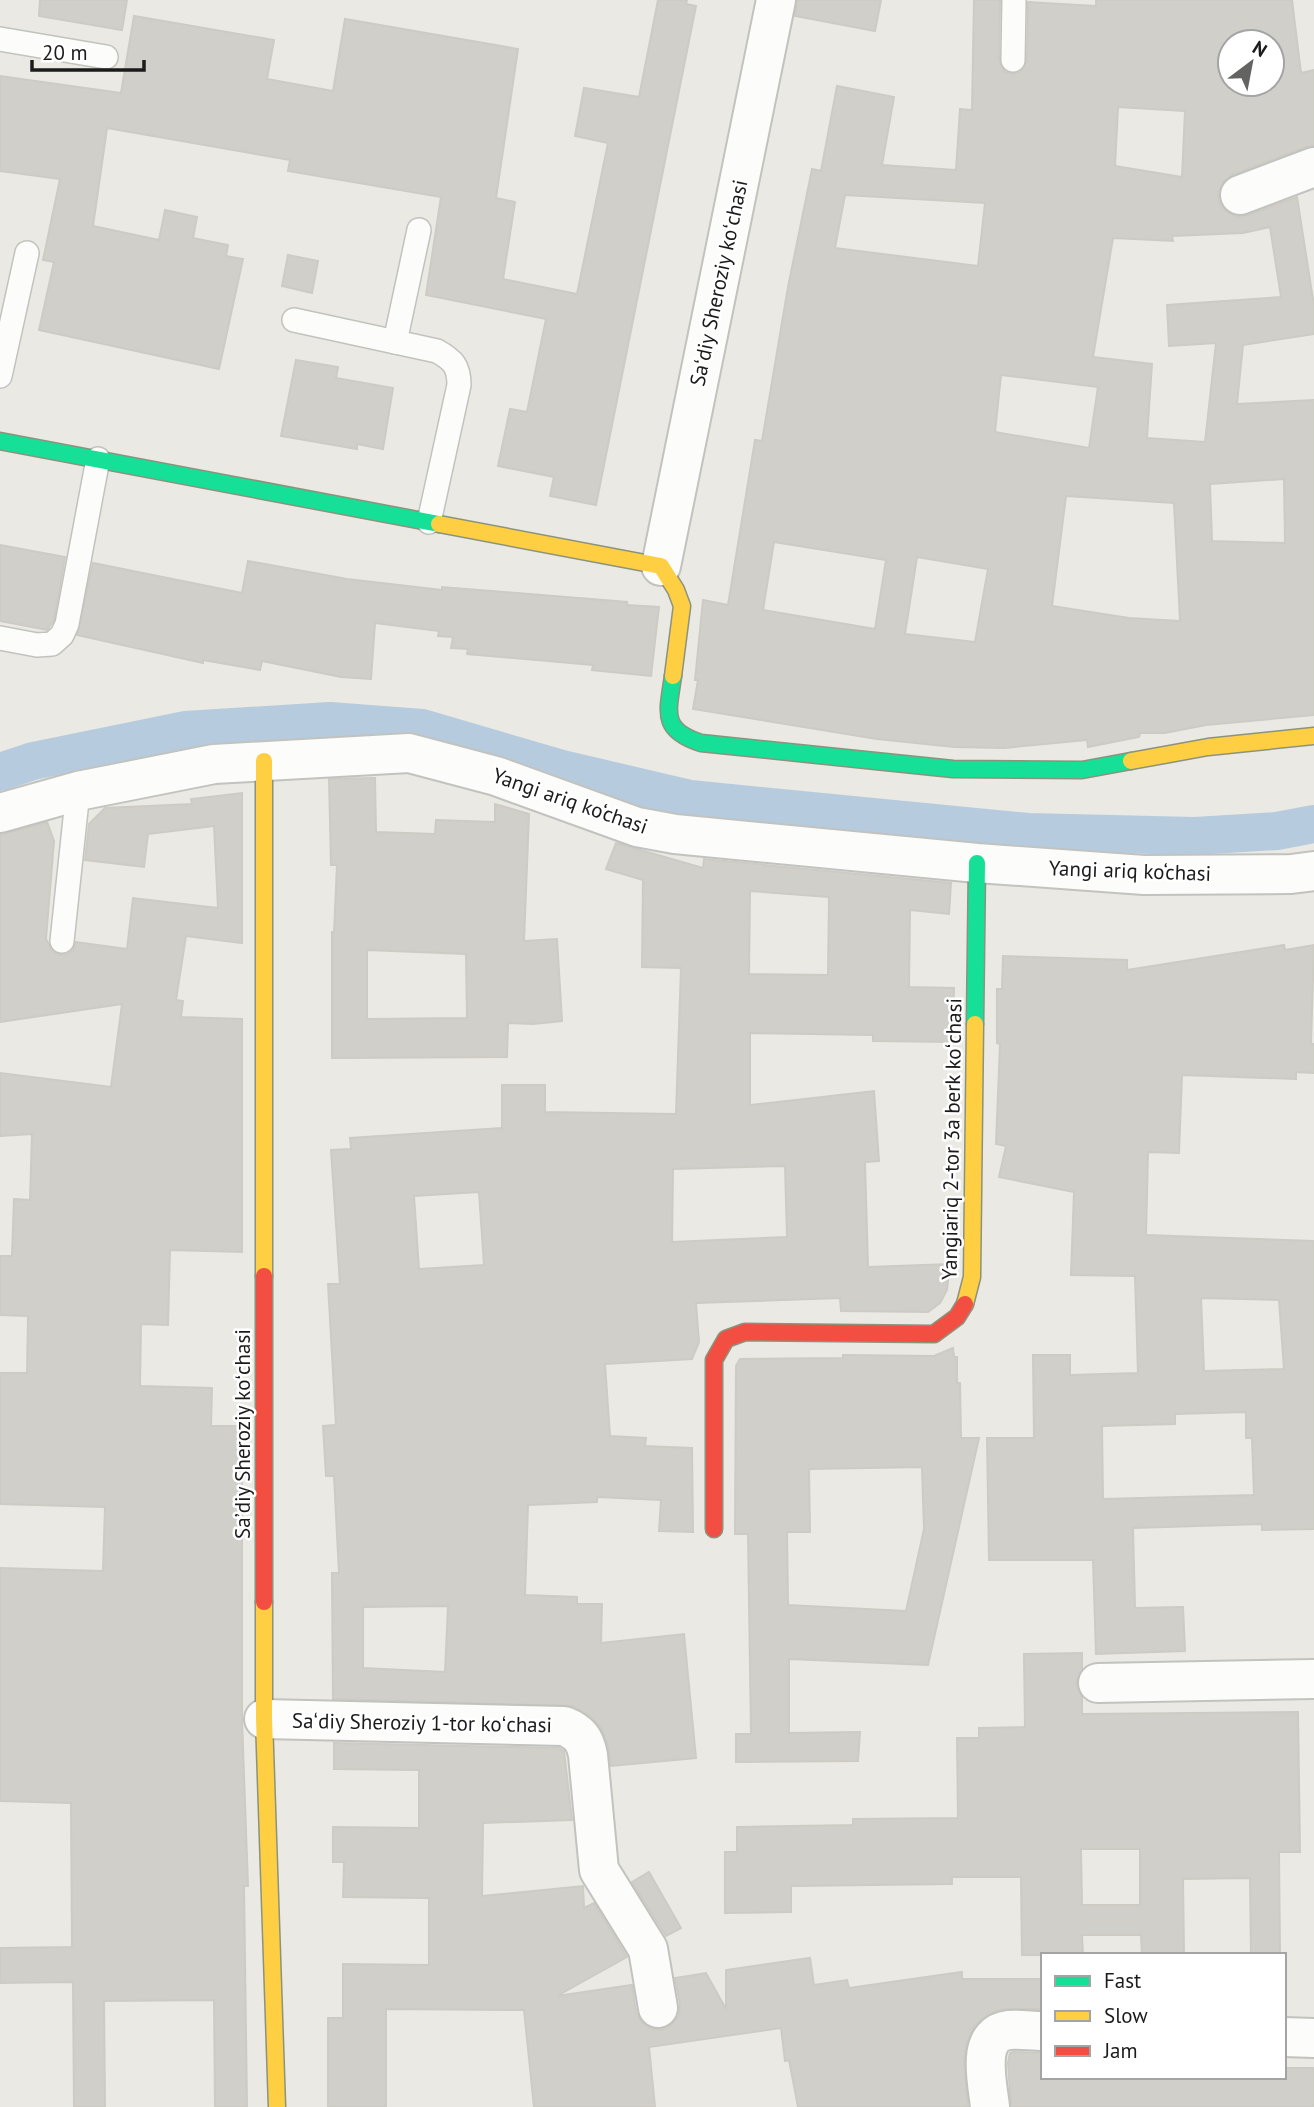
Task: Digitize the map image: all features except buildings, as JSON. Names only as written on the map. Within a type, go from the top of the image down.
[{"type":"street","name":"Saʻdiy Sheroziy koʻchasi","points":[[661,566],[776,0]]},
{"type":"street","points":[[1240,195],[1314,167]]},
{"type":"street","points":[[0,441],[661,566],[676,590],[682,606],[669,708],[670,723],[682,737],[701,743],[953,769],[1082,770],[1208,747],[1314,736]]},
{"type":"street","name":"Yangi ariq ko‘chasi","points":[[0,813],[78,791],[214,764],[409,753],[496,776],[637,827],[675,834],[977,863],[1144,875],[1292,874],[1314,871]]},
{"type":"street","name":"Saʼdiy Sheroziy koʻchasi","points":[[264,761],[264,1720],[277,2107]]},
{"type":"street","name":"Yangiariq 2-tor 3a berk koʻchasi","points":[[714,1529],[714,1360],[726,1339],[745,1332],[934,1334],[952,1324],[968,1300],[972,1277],[977,863]]},
{"type":"street","points":[[1098,1682],[1314,1679]]},
{"type":"street","name":"Saʻdiy Sheroziy 1-tor koʻchasi","points":[[264,1720],[564,1726],[576,1731],[586,1742],[599,1870],[648,1949],[658,2008]]},
{"type":"street","points":[[990,2107],[985,2060],[988,2045],[994,2036],[1006,2030],[1041,2031]]},
{"type":"street","points":[[1286,2037],[1314,2038]]},
{"type":"lane","points":[[1013,60],[1014,0]]},
{"type":"lane","points":[[0,39],[106,57]]},
{"type":"lane","points":[[395,342],[419,230]]},
{"type":"lane","points":[[0,376],[27,253]]},
{"type":"lane","points":[[294,320],[437,351],[452,360],[459,371],[459,385],[429,522]]},
{"type":"lane","points":[[0,638],[37,645],[52,644],[62,635],[67,624],[98,459]]},
{"type":"lane","points":[[62,942],[78,791]]},
{"type":"waterway","points":[[0,772],[33,761],[185,730],[330,721],[422,728],[562,769],[690,799],[1028,832],[1195,836],[1277,831],[1314,824]]},
{"type":"traffic: fast","points":[[0,441],[439,524]]},
{"type":"traffic: fast","points":[[673,676],[669,700],[673,726],[688,738],[701,743],[953,769],[1082,770],[1131,761]]},
{"type":"traffic: fast","points":[[975,1024],[977,863]]},
{"type":"traffic: slow","points":[[439,524],[661,566],[676,590],[682,606],[673,676]]},
{"type":"traffic: slow","points":[[1131,761],[1208,747],[1314,736]]},
{"type":"traffic: slow","points":[[264,761],[264,1276]]},
{"type":"traffic: slow","points":[[965,1304],[972,1277],[975,1024]]},
{"type":"traffic: slow","points":[[264,1602],[264,1719],[277,2107]]},
{"type":"traffic: jam","points":[[264,1276],[264,1602]]},
{"type":"traffic: jam","points":[[714,1529],[714,1360],[726,1339],[745,1332],[934,1334],[957,1317],[965,1304]]}]
